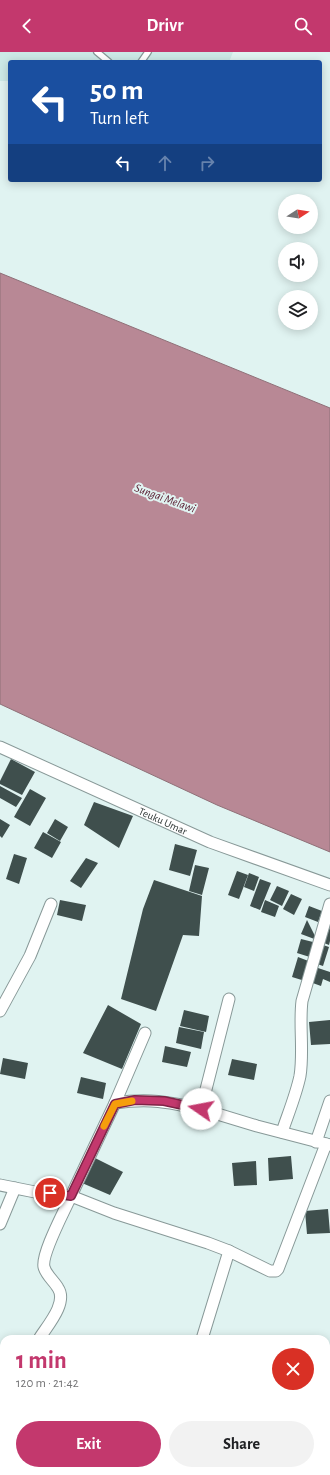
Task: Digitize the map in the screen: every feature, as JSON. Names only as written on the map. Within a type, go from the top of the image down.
[{"type":"street","name":"Teuku Umar","points":[[0,747],[210,842],[330,886]]},
{"type":"street","points":[[0,1011],[30,956],[51,904]]},
{"type":"street","points":[[282,1132],[300,1076],[300,1017],[302,1001],[330,904]]},
{"type":"street","points":[[201,1109],[229,999]]},
{"type":"street","points":[[41,1335],[60,1304],[61,1296],[59,1288],[48,1276],[44,1268],[48,1246],[115,1104],[145,1033]]},
{"type":"street","points":[[115,1104],[135,1100],[164,1101],[201,1109],[324,1144]]},
{"type":"street","points":[[0,1184],[15,1188],[71,1196],[114,1214],[208,1243],[229,1251],[270,1271],[276,1271],[324,1144],[330,1101]]},
{"type":"street","points":[[0,1224],[15,1188]]},
{"type":"street","points":[[203,1335],[229,1251]]},
{"type":"lane","points":[[97,52],[107,60]]},
{"type":"shaded area","points":[[0,52],[233,52],[230,60],[8,60],[8,81],[0,81]]},
{"type":"water","name":"Sungai Melawi","points":[[0,273],[330,408],[330,852],[217,805],[0,704]]},
{"type":"building","points":[[11,759],[35,772],[22,795],[0,784],[0,781]]},
{"type":"building","points":[[0,786],[22,798],[16,807],[0,798]]},
{"type":"building","points":[[30,789],[46,798],[30,826],[14,817]]},
{"type":"building","points":[[94,802],[133,816],[119,848],[84,825]]},
{"type":"building","points":[[0,819],[10,825],[2,838],[0,836]]},
{"type":"building","points":[[55,819],[68,827],[60,841],[47,833]]},
{"type":"building","points":[[43,832],[61,842],[52,858],[34,848]]},
{"type":"building","points":[[175,844],[197,850],[190,876],[169,870]]},
{"type":"building","points":[[14,854],[27,858],[19,884],[6,879]]},
{"type":"building","points":[[86,858],[98,863],[81,888],[70,881]]},
{"type":"building","points":[[195,865],[209,868],[202,895],[189,891]]},
{"type":"building","points":[[237,871],[248,875],[239,899],[228,895]]},
{"type":"building","points":[[249,873],[259,877],[254,891],[244,887]]},
{"type":"building","points":[[260,879],[271,883],[260,910],[250,906]]},
{"type":"building","points":[[154,880],[202,896],[199,936],[183,935],[156,1011],[121,999],[143,909]]},
{"type":"building","points":[[277,886],[289,891],[282,906],[270,900]]},
{"type":"building","points":[[291,894],[302,899],[294,915],[283,909]]},
{"type":"building","points":[[60,900],[86,905],[82,921],[57,915]]},
{"type":"building","points":[[265,900],[279,906],[275,917],[261,912]]},
{"type":"building","points":[[309,906],[322,911],[318,922],[305,917]]},
{"type":"building","points":[[307,920],[317,940],[301,934]]},
{"type":"building","points":[[330,927],[330,941],[329,945],[324,943]]},
{"type":"building","points":[[301,939],[317,943],[313,958],[297,953]]},
{"type":"building","points":[[323,945],[329,947],[323,966],[317,964]]},
{"type":"building","points":[[298,957],[311,962],[305,981],[292,977]]},
{"type":"building","points":[[315,967],[330,972],[330,982],[323,979],[321,986],[310,982]]},
{"type":"building","points":[[108,1005],[141,1024],[122,1069],[83,1053]]},
{"type":"building","points":[[184,1010],[209,1016],[206,1032],[180,1026]]},
{"type":"building","points":[[330,1020],[330,1044],[311,1045],[309,1022]]},
{"type":"building","points":[[179,1027],[204,1032],[201,1049],[176,1043]]},
{"type":"building","points":[[165,1046],[191,1052],[187,1067],[162,1062]]},
{"type":"building","points":[[3,1058],[28,1063],[25,1079],[0,1074]]},
{"type":"building","points":[[232,1059],[257,1064],[254,1080],[228,1075]]},
{"type":"building","points":[[81,1077],[106,1083],[103,1099],[77,1093]]},
{"type":"building","points":[[291,1156],[293,1179],[269,1181],[268,1158]]},
{"type":"building","points":[[95,1158],[123,1172],[110,1195],[82,1183]]},
{"type":"building","points":[[256,1161],[257,1185],[234,1186],[232,1163]]},
{"type":"building","points":[[328,1209],[330,1233],[307,1234],[305,1211]]},
{"type":"slow traffic","points":[[104,1126],[115,1104],[132,1101]]},
{"type":"route","points":[[50,1193],[71,1196],[115,1104],[135,1100],[164,1101],[201,1109]]}]
